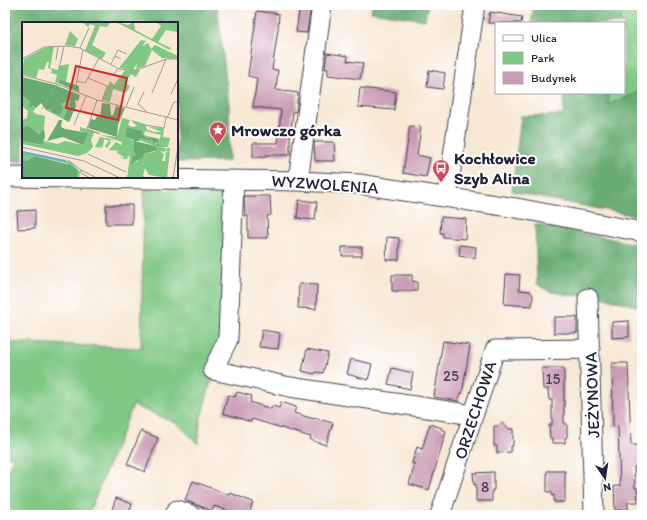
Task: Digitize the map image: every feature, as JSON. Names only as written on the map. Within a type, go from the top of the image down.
[{"type":"street","points":[[298,181],[322,5]]},
{"type":"street","points":[[447,197],[475,5]]},
{"type":"street","name":"WYZWOLENIA","points":[[5,177],[22,177]]},
{"type":"street","name":"WYZWOLENIA","points":[[81,178],[298,181],[359,184],[522,209],[642,232]]},
{"type":"street","points":[[234,180],[228,339],[213,370],[290,387],[473,415]]},
{"type":"street","name":"JEŻYNOWA","points":[[588,298],[594,515]]},
{"type":"street","name":"ORZECHOWA","points":[[440,515],[495,350],[590,349]]},
{"type":"street","points":[[175,515],[177,510],[191,515]]},
{"type":"green space","points":[[5,5],[217,5],[229,105],[229,161],[178,162],[178,22],[22,22],[22,161],[5,161]]},
{"type":"green space","points":[[372,5],[428,5],[425,20],[371,12]]},
{"type":"green space","points":[[534,5],[623,5],[620,22],[531,22]]},
{"type":"green space","points":[[623,5],[642,5],[642,91],[607,105],[609,94],[625,94],[625,22],[620,22]]},
{"type":"green space","points":[[642,91],[642,217],[512,191],[521,116],[563,115],[565,94],[609,94],[608,105]]},
{"type":"green space","points":[[144,190],[236,191],[229,370],[211,382],[200,421],[198,444],[178,424],[133,405],[88,515],[5,515],[5,477],[13,458],[5,455],[5,342],[141,348]]},
{"type":"green space","points":[[535,224],[642,245],[642,307],[596,296],[569,295],[548,291],[537,284]]},
{"type":"building","points":[[300,5],[311,5],[307,33],[296,32]]},
{"type":"building","points":[[257,11],[279,14],[272,70],[278,70],[276,90],[298,93],[296,112],[293,111],[290,137],[290,155],[266,155],[266,157],[253,157],[253,143],[278,143],[281,110],[253,107],[257,78],[248,76]]},
{"type":"building","points":[[490,12],[522,17],[521,22],[488,23]]},
{"type":"building","points":[[327,53],[348,56],[347,61],[363,63],[360,79],[328,75],[328,69],[325,69]]},
{"type":"building","points":[[429,70],[445,73],[443,89],[427,87]]},
{"type":"building","points":[[360,88],[396,92],[394,110],[358,107]]},
{"type":"building","points":[[410,126],[421,127],[417,155],[430,158],[426,177],[403,173]]},
{"type":"building","points":[[314,142],[334,142],[335,161],[315,161]]},
{"type":"building","points":[[244,196],[270,196],[271,215],[267,216],[268,238],[248,238],[248,216],[245,216]]},
{"type":"building","points":[[299,200],[317,202],[315,220],[297,218]]},
{"type":"building","points":[[106,205],[132,205],[132,224],[106,224]]},
{"type":"building","points":[[35,210],[35,228],[18,229],[17,211]]},
{"type":"building","points":[[441,217],[466,219],[465,239],[443,237],[443,233],[440,233]]},
{"type":"building","points":[[387,237],[399,238],[399,260],[386,260]]},
{"type":"building","points":[[460,245],[476,247],[475,258],[459,256]]},
{"type":"building","points":[[342,247],[362,247],[362,256],[342,256]]},
{"type":"building","points":[[506,274],[520,275],[519,290],[530,291],[533,295],[532,306],[504,304]]},
{"type":"building","points":[[392,275],[412,275],[412,281],[417,282],[417,291],[392,291]]},
{"type":"building","points":[[299,284],[317,285],[316,309],[298,308]]},
{"type":"building","points":[[554,317],[577,317],[577,333],[554,333]]},
{"type":"building","points":[[629,321],[629,337],[612,338],[612,322]]},
{"type":"building","points":[[262,330],[280,333],[278,349],[259,347]]},
{"type":"building","points":[[443,341],[470,345],[462,394],[460,394],[459,401],[434,397]]},
{"type":"building","points":[[307,349],[328,353],[323,373],[316,372],[315,374],[302,371]]},
{"type":"building","points":[[351,359],[372,364],[368,380],[347,374]]},
{"type":"building","points":[[612,363],[628,363],[631,445],[642,445],[642,467],[634,467],[635,488],[637,488],[638,502],[628,502],[628,509],[615,510],[614,486],[620,486],[618,426],[613,427]]},
{"type":"building","points":[[392,368],[413,373],[410,389],[388,384]]},
{"type":"building","points":[[542,368],[564,368],[564,424],[567,424],[567,437],[565,438],[565,443],[552,443],[552,438],[550,438],[549,425],[552,425],[552,400],[549,400],[548,389],[543,389]]},
{"type":"building","points":[[237,392],[252,396],[250,402],[271,409],[272,406],[279,408],[281,402],[296,407],[294,413],[333,423],[326,445],[310,440],[311,437],[252,419],[251,422],[223,413],[228,395],[235,397]]},
{"type":"building","points":[[502,422],[508,429],[513,429],[513,446],[511,446],[511,452],[497,453],[497,446],[494,446],[494,426],[499,426]]},
{"type":"building","points":[[430,424],[446,431],[429,490],[409,484],[415,464],[412,463],[417,447],[422,449]]},
{"type":"building","points":[[141,431],[158,438],[145,472],[127,464]]},
{"type":"building","points":[[547,471],[565,471],[565,502],[554,502],[554,495],[552,496],[552,492],[547,492]]},
{"type":"building","points":[[494,472],[494,490],[492,490],[492,501],[476,501],[476,484],[474,485],[473,473]]},
{"type":"building","points":[[193,481],[229,495],[230,493],[253,502],[249,515],[241,515],[214,506],[212,511],[185,500]]},
{"type":"building","points":[[116,498],[132,504],[128,515],[110,515]]},
{"type":"place","name":"Mrowczo górka","points":[[218,145]]},
{"type":"place","name":"Kochłowice Szyb Alina","points":[[441,183]]}]
